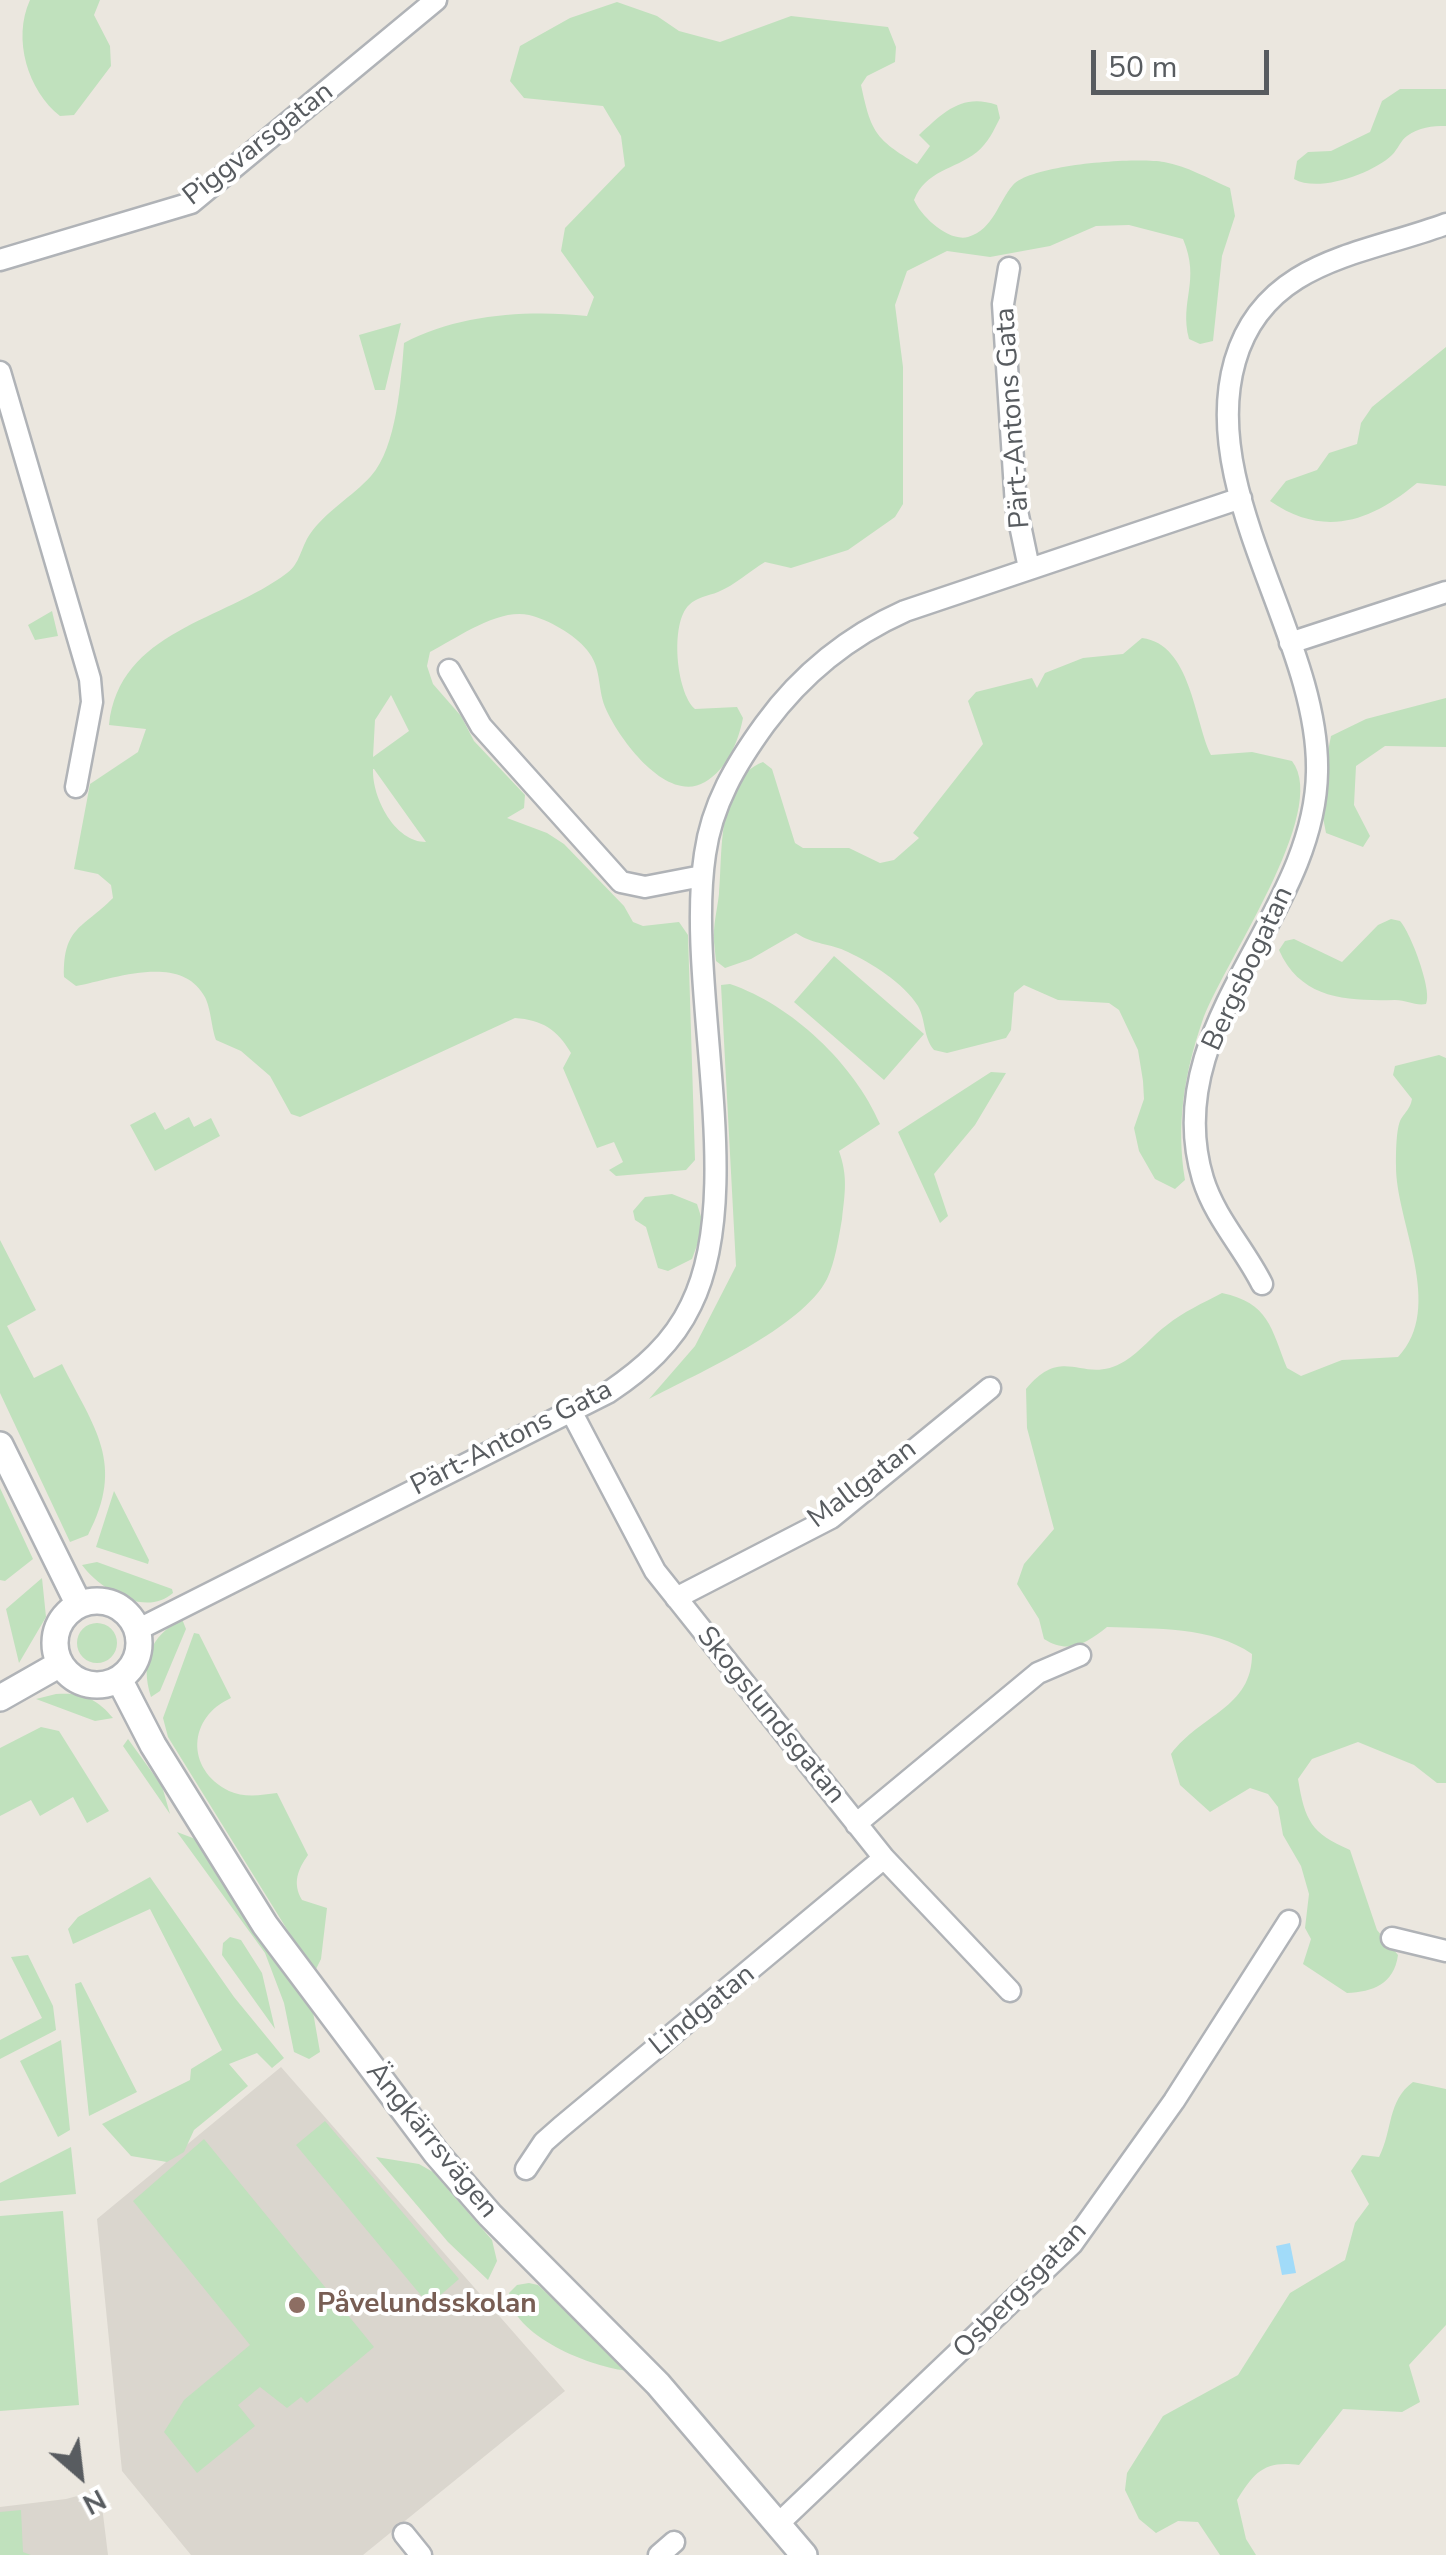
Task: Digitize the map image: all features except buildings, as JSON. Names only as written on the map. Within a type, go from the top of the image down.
[{"type":"street","name":"Piggvarsgatan","points":[[0,260],[191,203],[436,0]]},
{"type":"street","name":"Bergsbogatan","points":[[1262,1284],[1204,1182],[1196,1101],[1226,1002],[1291,880],[1314,810],[1317,746],[1290,643],[1241,498],[1230,429],[1235,361],[1258,317],[1290,280],[1306,271],[1446,224]]},
{"type":"street","name":"Pärt-Antons Gata","points":[[1009,268],[1003,304],[1014,488],[1028,568]]},
{"type":"street","points":[[0,372],[90,679],[92,702],[76,787]]},
{"type":"street","name":"Pärt-Antons Gata","points":[[137,1630],[609,1392],[657,1354],[691,1306],[710,1248],[714,1179],[700,961],[702,876],[711,825],[732,773],[800,682],[882,622],[1028,568],[1241,498]]},
{"type":"street","points":[[1290,643],[1446,592]]},
{"type":"street","points":[[448,670],[481,726],[621,882],[644,887],[702,876]]},
{"type":"street","name":"Mallgatan","points":[[676,1598],[831,1518],[990,1388]]},
{"type":"street","name":"Skogslundsgatan","points":[[571,1411],[632,1534],[676,1598],[884,1858],[1010,1991]]},
{"type":"street","points":[[0,1446],[79,1605]]},
{"type":"street","points":[[79,1605],[114,1605],[124,1611],[137,1630],[134,1663],[119,1679],[106,1684],[80,1682],[60,1664],[54,1637],[67,1613],[79,1605]]},
{"type":"street","points":[[856,1824],[1038,1673],[1080,1655]]},
{"type":"street","points":[[0,1698],[60,1664]]},
{"type":"street","name":"Ängkärrsvägen","points":[[119,1679],[153,1745],[265,1926],[424,2138],[490,2216],[658,2384],[804,2555]]},
{"type":"street","name":"Lindgatan","points":[[526,2169],[561,2127],[884,1858]]},
{"type":"street","name":"Osbergsgatan","points":[[777,2524],[1072,2244],[1174,2101],[1290,1921]]},
{"type":"street","points":[[1392,1938],[1446,1952]]},
{"type":"street","points":[[404,2534],[420,2555]]},
{"type":"shaded area","name":"Påvelundsskolan","points":[[281,2067],[565,2391],[363,2555],[191,2555],[122,2471],[97,2219]]},
{"type":"shaded area","points":[[100,2490],[108,2555],[0,2555],[0,2507],[66,2499]]},
{"type":"green space","points":[[30,0],[100,0],[94,15],[110,46],[111,66],[74,115],[60,116],[32,79],[23,47]]},
{"type":"green space","points":[[617,2],[657,16],[679,31],[720,42],[791,16],[888,27],[896,47],[895,62],[867,76],[861,85],[872,124],[892,148],[917,164],[930,146],[919,135],[945,112],[974,101],[997,105],[1000,118],[984,145],[933,176],[914,200],[929,220],[952,236],[968,237],[984,228],[1013,185],[1024,178],[1062,167],[1109,162],[1164,162],[1198,173],[1230,188],[1235,216],[1222,256],[1213,341],[1200,344],[1189,339],[1186,313],[1190,267],[1183,239],[1129,225],[1096,226],[1050,246],[990,257],[947,251],[907,271],[895,305],[903,367],[903,504],[895,517],[848,550],[791,568],[765,562],[724,589],[696,600],[683,614],[678,657],[689,700],[695,709],[737,707],[743,718],[730,754],[720,770],[705,782],[690,787],[675,784],[646,765],[611,720],[592,657],[575,638],[553,624],[529,615],[504,616],[430,652],[427,666],[433,684],[461,716],[474,741],[525,795],[524,808],[507,818],[564,844],[624,906],[633,922],[643,926],[679,922],[688,935],[695,1160],[686,1170],[616,1176],[609,1170],[623,1162],[614,1142],[597,1148],[563,1068],[571,1053],[554,1032],[533,1021],[515,1018],[300,1117],[291,1114],[270,1076],[241,1051],[216,1040],[206,999],[192,982],[161,972],[76,986],[64,977],[71,938],[113,898],[111,885],[98,874],[74,869],[90,784],[138,752],[146,729],[109,725],[117,693],[132,668],[178,631],[287,573],[316,526],[371,476],[392,431],[404,343],[447,326],[494,316],[587,316],[594,297],[561,251],[565,228],[625,166],[621,136],[603,106],[524,98],[510,81],[520,46],[570,18]],"holes":[[[391,695],[409,731],[373,757],[375,720]],[[374,769],[426,842],[404,835],[395,827],[376,793]]]},
{"type":"green space","points":[[1400,89],[1446,89],[1446,126],[1412,133],[1392,155],[1359,175],[1317,184],[1294,179],[1297,161],[1308,152],[1331,151],[1370,132],[1382,101]]},
{"type":"green space","points":[[401,323],[385,390],[375,390],[359,335]]},
{"type":"green space","points":[[1446,347],[1446,486],[1417,483],[1364,516],[1328,522],[1309,519],[1270,501],[1286,481],[1317,470],[1329,453],[1357,444],[1361,423],[1372,407]]},
{"type":"green space","points":[[52,611],[58,636],[35,640],[28,625]]},
{"type":"green space","points":[[1142,638],[1158,643],[1181,668],[1211,755],[1252,752],[1292,761],[1300,784],[1297,815],[1286,851],[1202,1022],[1186,1081],[1182,1120],[1185,1180],[1175,1189],[1155,1179],[1139,1151],[1134,1128],[1144,1099],[1138,1050],[1119,1010],[1109,1003],[1058,1000],[1024,985],[1014,993],[1011,1030],[1006,1038],[947,1053],[930,1045],[921,1011],[904,989],[848,952],[796,933],[751,959],[725,968],[716,961],[714,942],[725,820],[729,801],[748,771],[763,762],[772,769],[795,843],[803,848],[849,848],[880,863],[894,860],[919,838],[913,833],[983,744],[968,701],[976,692],[1032,678],[1037,688],[1045,673],[1083,658],[1123,654]]},
{"type":"green space","points":[[1446,698],[1446,747],[1385,746],[1356,766],[1354,805],[1370,836],[1363,847],[1326,833],[1319,797],[1331,736],[1366,719]]},
{"type":"green space","points":[[1391,919],[1400,921],[1415,949],[1424,976],[1426,1004],[1328,994],[1300,979],[1279,950],[1285,941],[1294,939],[1342,962],[1378,925]]},
{"type":"green space","points":[[834,956],[924,1034],[884,1080],[794,1002]]},
{"type":"green space","points":[[730,984],[776,1006],[819,1039],[854,1080],[880,1124],[839,1151],[845,1177],[842,1219],[830,1273],[814,1297],[773,1332],[649,1399],[695,1346],[736,1266],[721,985]]},
{"type":"green space","points":[[1439,1055],[1446,1058],[1446,1783],[1437,1783],[1414,1765],[1358,1742],[1312,1759],[1298,1779],[1312,1824],[1326,1838],[1350,1850],[1377,1930],[1398,1955],[1387,1980],[1365,1991],[1347,1993],[1303,1964],[1311,1939],[1305,1928],[1309,1894],[1301,1866],[1283,1835],[1278,1807],[1268,1794],[1250,1788],[1210,1812],[1180,1785],[1171,1754],[1244,1687],[1252,1654],[1219,1638],[1163,1629],[1107,1627],[1085,1642],[1070,1646],[1044,1639],[1039,1619],[1017,1584],[1024,1564],[1054,1529],[1027,1428],[1026,1389],[1052,1368],[1097,1370],[1125,1361],[1173,1320],[1222,1293],[1238,1297],[1259,1311],[1272,1329],[1287,1368],[1301,1376],[1342,1360],[1398,1357],[1412,1337],[1418,1314],[1418,1289],[1396,1165],[1399,1123],[1412,1099],[1393,1075],[1395,1066]]},
{"type":"green space","points":[[991,1072],[1006,1073],[975,1125],[934,1174],[948,1216],[940,1223],[898,1132]]},
{"type":"green space","points":[[155,1112],[165,1130],[189,1117],[194,1127],[211,1118],[220,1136],[155,1171],[130,1125]]},
{"type":"green space","points":[[672,1194],[697,1204],[704,1226],[692,1259],[668,1271],[658,1268],[646,1227],[635,1220],[633,1211],[645,1197]]},
{"type":"green space","points":[[0,1240],[36,1310],[7,1326],[34,1378],[62,1364],[101,1446],[105,1466],[99,1510],[88,1535],[70,1542],[0,1393]]},
{"type":"green space","points":[[0,1488],[33,1559],[5,1581],[0,1580]]},
{"type":"green space","points":[[114,1491],[149,1560],[148,1564],[96,1547]]},
{"type":"green space","points":[[97,1562],[172,1589],[173,1593],[150,1603],[124,1597],[100,1583],[82,1565]]},
{"type":"green space","points":[[42,1578],[46,1617],[19,1663],[6,1609]]},
{"type":"green space","points":[[182,1619],[186,1629],[160,1691],[151,1697],[147,1672],[150,1651],[162,1633]]},
{"type":"green space","points":[[97,1623],[111,1629],[117,1643],[111,1657],[97,1663],[83,1657],[77,1643],[83,1629]]},
{"type":"green space","points":[[194,1633],[199,1634],[231,1698],[206,1717],[197,1743],[199,1757],[205,1770],[229,1791],[247,1795],[277,1793],[308,1855],[298,1876],[299,1894],[302,1900],[327,1908],[321,1959],[314,1973],[168,1737],[163,1718]]},
{"type":"green space","points":[[56,1694],[88,1698],[113,1718],[95,1721],[36,1699]]},
{"type":"green space","points":[[41,1727],[59,1731],[109,1811],[87,1823],[73,1797],[40,1816],[31,1800],[0,1816],[0,1748]]},
{"type":"green space","points":[[128,1739],[162,1786],[170,1814],[123,1746]]},
{"type":"green space","points":[[177,1832],[198,1840],[313,2012],[320,2052],[309,2059],[294,2052],[284,2003],[265,1953]]},
{"type":"green space","points":[[150,1877],[234,1997],[284,2058],[272,2068],[257,2053],[229,2064],[248,2086],[194,2130],[184,2152],[167,2162],[131,2156],[102,2124],[190,2080],[191,2069],[222,2050],[150,1909],[73,1944],[68,1929],[78,1917]]},
{"type":"green space","points":[[230,1937],[241,1940],[262,1973],[275,2029],[222,1955],[223,1943]]},
{"type":"green space","points":[[28,1955],[53,2006],[56,2030],[0,2059],[0,2040],[42,2018],[11,1957]]},
{"type":"green space","points":[[81,1982],[137,2092],[89,2116],[75,1984]]},
{"type":"green space","points":[[61,2040],[70,2130],[58,2137],[20,2061]]},
{"type":"green space","points":[[1413,2082],[1446,2089],[1446,2325],[1409,2365],[1420,2402],[1402,2412],[1343,2409],[1299,2465],[1277,2464],[1255,2475],[1237,2500],[1246,2539],[1256,2555],[1220,2555],[1198,2522],[1178,2521],[1156,2533],[1139,2519],[1125,2490],[1127,2473],[1163,2416],[1238,2375],[1290,2293],[1345,2260],[1355,2223],[1369,2204],[1351,2171],[1362,2155],[1379,2157],[1399,2098]]},
{"type":"green space","points":[[325,2121],[459,2279],[429,2305],[296,2145]]},
{"type":"green space","points":[[204,2139],[374,2347],[307,2403],[301,2397],[287,2408],[260,2387],[238,2405],[255,2426],[197,2473],[164,2432],[184,2400],[250,2345],[133,2201]]},
{"type":"green space","points":[[71,2147],[76,2194],[0,2201],[0,2183]]},
{"type":"green space","points":[[376,2157],[419,2164],[433,2172],[492,2240],[497,2261],[488,2280],[448,2242]]},
{"type":"green space","points":[[63,2211],[79,2405],[0,2411],[0,2216]]},
{"type":"green space","points":[[517,2285],[538,2285],[629,2371],[575,2356],[523,2323],[513,2309],[509,2293]]},
{"type":"green space","points":[[21,2510],[23,2552],[31,2555],[0,2555],[0,2512]]},
{"type":"water","points":[[1290,2243],[1296,2273],[1282,2275],[1276,2246]]},
{"type":"place","name":"Påvelundsskolan","points":[[297,2305]]}]
